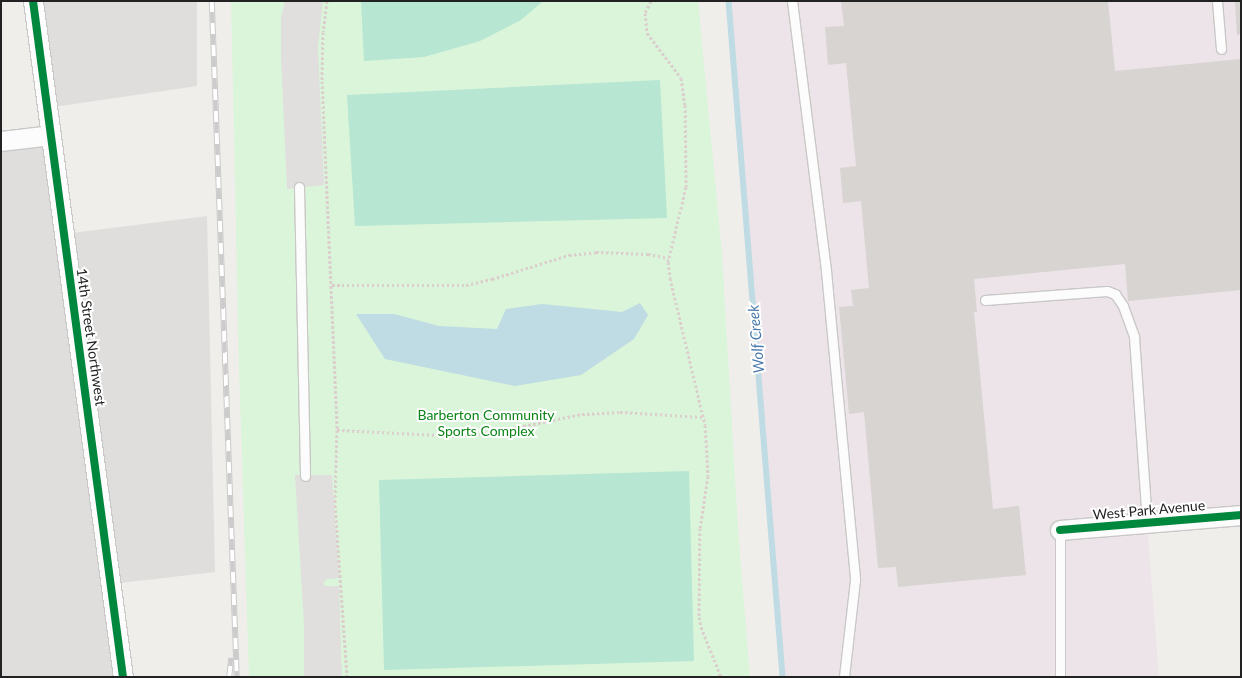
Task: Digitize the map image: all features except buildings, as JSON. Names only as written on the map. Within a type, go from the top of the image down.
[{"type":"street","name":"14th Street Northwest","points":[[33,1],[123,677]]},
{"type":"street","points":[[1,141],[51,135]]},
{"type":"street","name":"West Park Avenue","points":[[1060,530],[1241,515]]},
{"type":"lane","points":[[792,1],[826,271],[855,580],[844,677]]},
{"type":"lane","points":[[1217,1],[1221,49]]},
{"type":"lane","points":[[298,187],[305,476]]},
{"type":"lane","points":[[985,300],[1107,291],[1115,294],[1123,306],[1134,337],[1147,522]]},
{"type":"lane","points":[[1060,530],[1060,677]]},
{"type":"path","points":[[327,1],[323,32],[322,81],[337,430],[335,505],[347,677]]},
{"type":"path","points":[[650,1],[646,13],[647,32],[681,78],[685,106],[686,187],[680,220],[669,258],[670,278],[703,417],[708,466],[700,528],[699,617],[700,627],[721,677]]},
{"type":"path","points":[[332,284],[466,284],[492,279],[569,255],[596,252],[648,254],[669,258]]},
{"type":"path","points":[[337,430],[459,436],[499,431],[582,414],[620,412],[703,417]]},
{"type":"shaded area","points":[[33,1],[197,1],[197,86],[47,108]]},
{"type":"shaded area","points":[[285,1],[323,1],[318,47],[324,185],[287,189],[281,58],[281,18]]},
{"type":"shaded area","points":[[729,1],[1241,1],[1241,515],[1147,523],[1159,677],[783,677]]},
{"type":"shaded area","points":[[51,135],[64,234],[207,216],[215,572],[112,584],[123,677],[1,677],[1,141]]},
{"type":"shaded area","points":[[295,475],[332,475],[339,578],[327,579],[323,583],[325,586],[339,586],[342,677],[304,677],[304,625]]},
{"type":"green space","name":"Barberton Community Sports Complex","points":[[231,1],[698,1],[722,254],[738,528],[750,677],[249,677],[239,369]]},
{"type":"green space","points":[[361,1],[543,1],[521,20],[480,41],[424,57],[364,61]]},
{"type":"green space","points":[[660,80],[667,218],[355,226],[347,95]]},
{"type":"green space","points":[[689,471],[694,661],[384,670],[379,480]]},
{"type":"water","points":[[640,303],[648,315],[634,339],[581,375],[515,386],[385,359],[356,314],[394,314],[439,326],[497,329],[506,309],[542,304],[622,312]]},
{"type":"waterway","name":"Wolf Creek","points":[[729,1],[783,677]]},
{"type":"railway","points":[[212,1],[237,677]]},
{"type":"railway","points":[[229,677],[231,658]]},
{"type":"cycle path","points":[[33,1],[123,677]]},
{"type":"cycle path","points":[[1060,530],[1241,515]]}]
